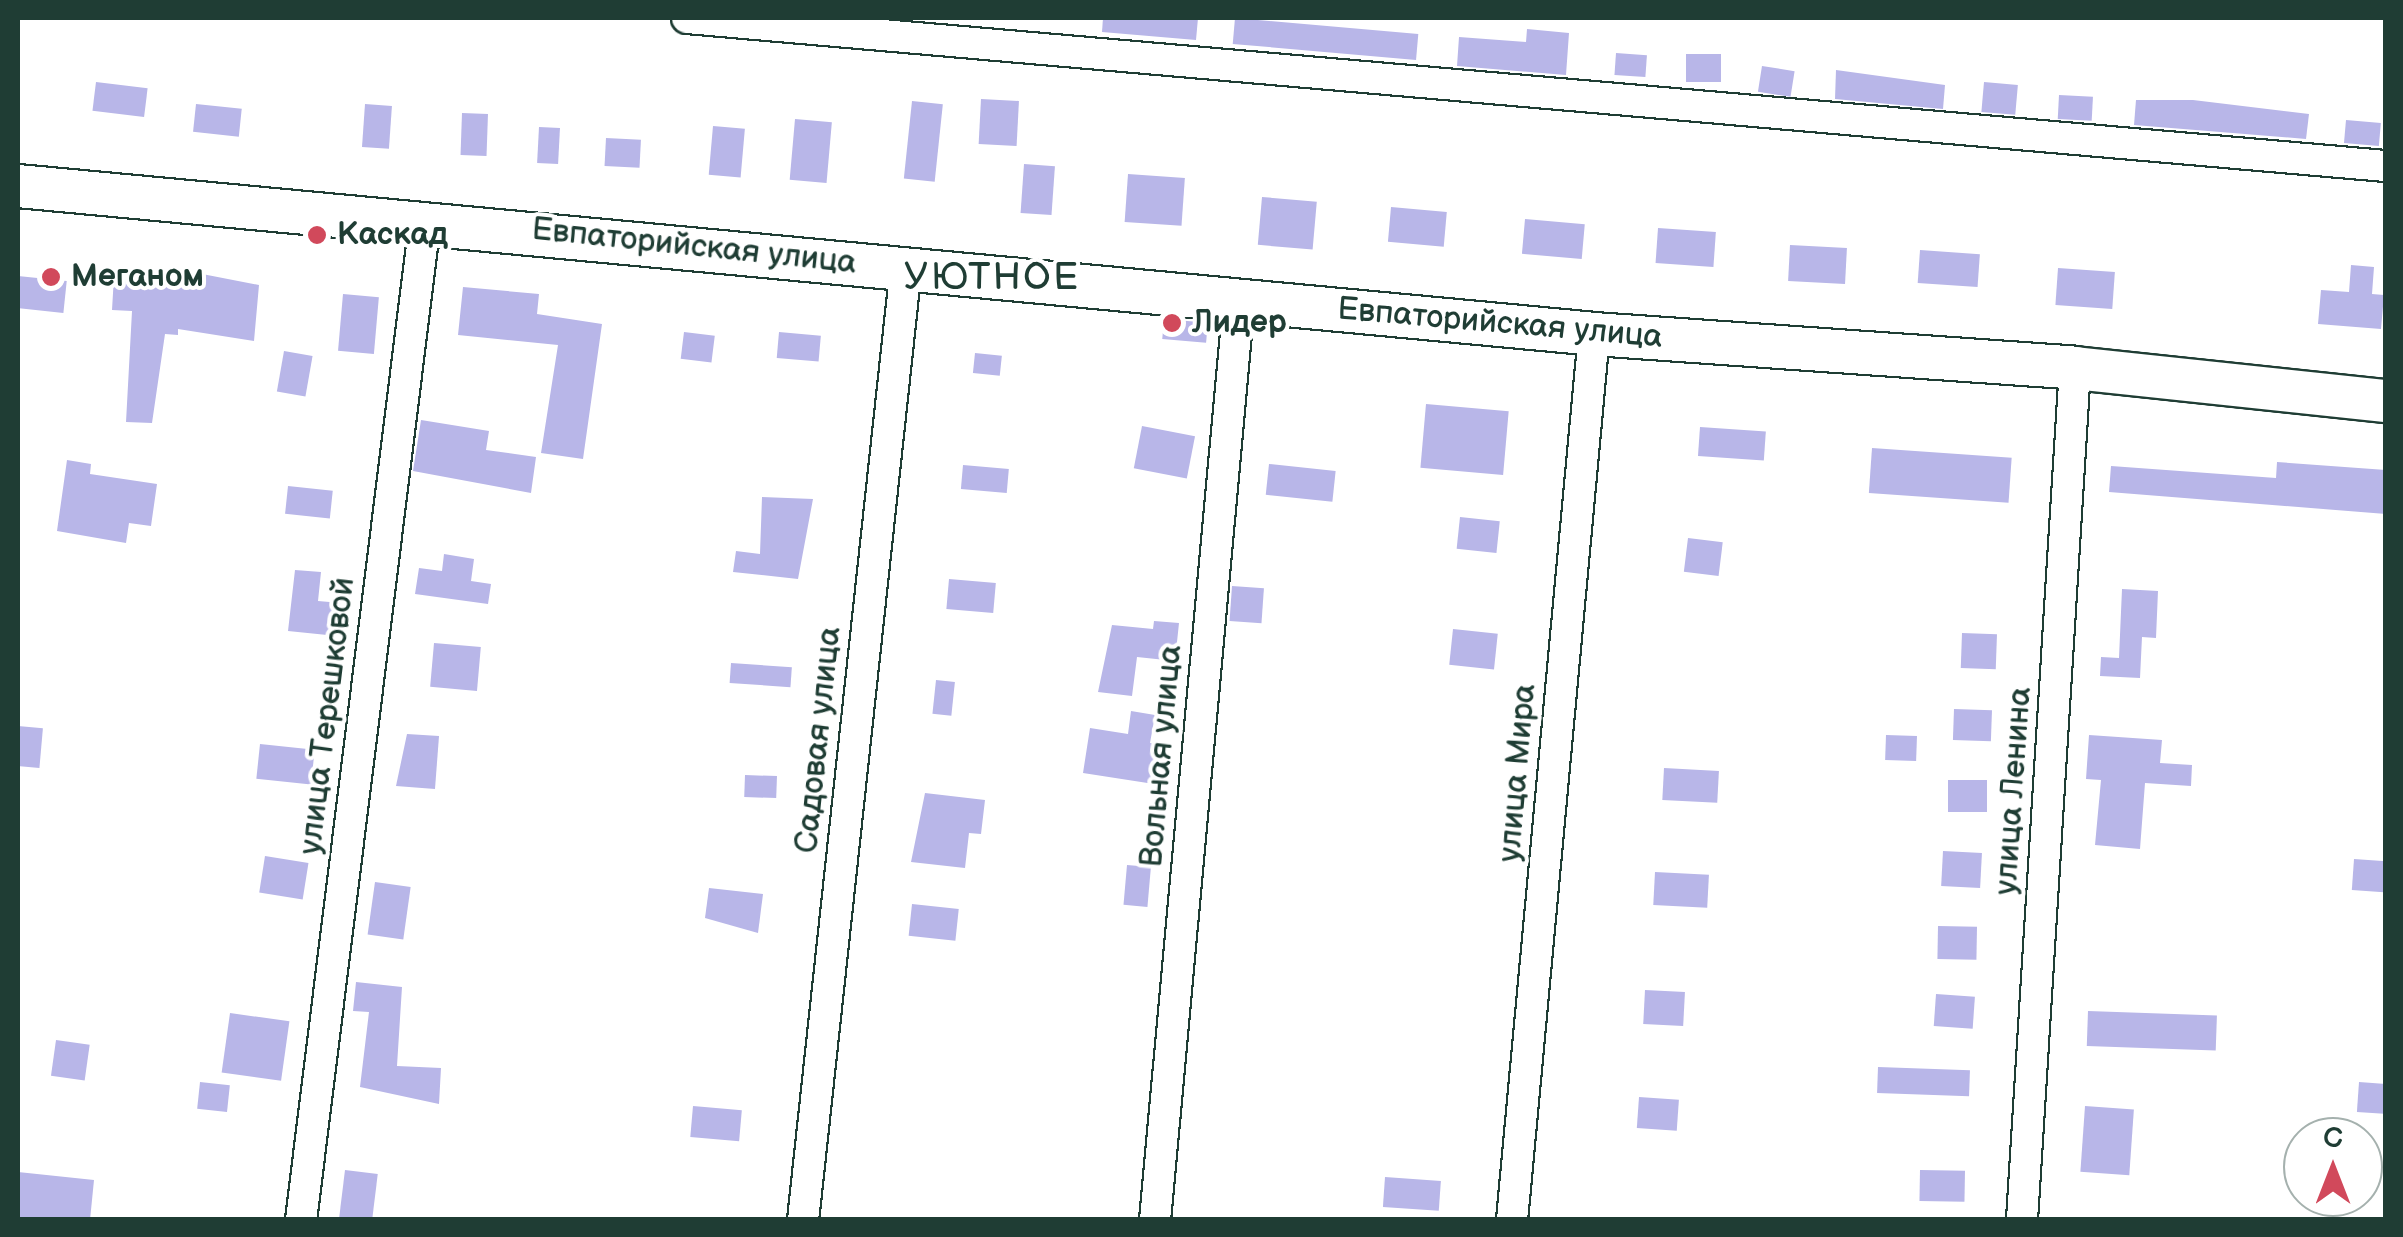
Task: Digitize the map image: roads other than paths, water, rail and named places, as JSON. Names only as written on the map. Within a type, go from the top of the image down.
[{"type":"main road","name":"Евпаторийская улица","points":[[18,186],[425,221],[1594,334],[2076,368],[2386,401]]},
{"type":"street","points":[[687,18],[2386,166]]},
{"type":"street","name":"улица Терешковой","points":[[301,1220],[425,221]]},
{"type":"street","name":"Садовая улица","points":[[802,1220],[906,268]]},
{"type":"street","name":"Вольная улица","points":[[1155,1220],[1238,300]]},
{"type":"street","name":"улица Мира","points":[[1512,1220],[1594,334]]},
{"type":"street","name":"улица Ленина","points":[[2022,1220],[2076,368]]},
{"type":"place","name":"Каскад","points":[[317,235]]},
{"type":"place","name":"Меганом","points":[[51,277]]},
{"type":"place","name":"Лидер","points":[[1172,323]]},
{"type":"district","name":"УЮТНОЕ","points":[[992,278]]}]
